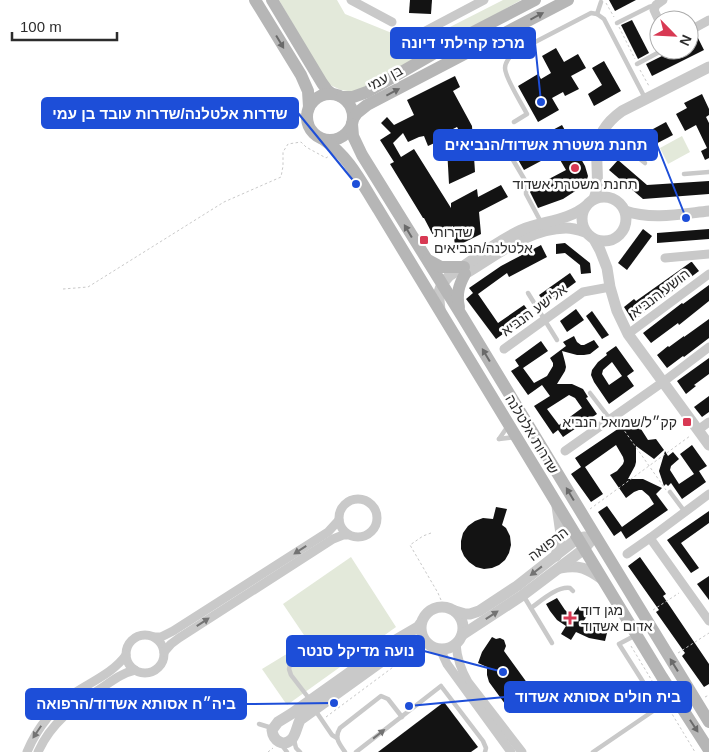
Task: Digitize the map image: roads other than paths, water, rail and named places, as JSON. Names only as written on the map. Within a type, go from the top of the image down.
[{"type":"main road","points":[[255,0],[301,75],[308,91],[308,125],[313,133],[324,140],[341,138],[348,132],[353,122],[351,106],[337,95],[326,90],[272,0]]},
{"type":"main road","points":[[309,107],[323,95],[353,97],[367,92],[452,43],[535,0]]},
{"type":"main road","name":"בן עמי","points":[[353,122],[356,113],[367,105],[568,0]]},
{"type":"main road","name":"שדרות אלטלנה","points":[[353,122],[353,136],[362,155],[709,722]]},
{"type":"main road","name":"שדרות אלטלנה","points":[[324,140],[338,150],[354,170],[603,580],[632,637],[662,677],[709,750]]},
{"type":"main road","points":[[425,258],[441,267],[464,270],[457,292],[462,316]]},
{"type":"street","points":[[351,0],[392,22]]},
{"type":"street","points":[[416,36],[484,0]]},
{"type":"street","points":[[707,22],[709,32]]},
{"type":"street","points":[[709,67],[622,111],[606,126],[596,152],[597,191],[583,211],[582,222],[600,250],[616,311],[628,334],[709,445]]},
{"type":"street","points":[[545,226],[565,228],[590,235],[605,242],[619,235],[625,227],[625,211],[606,190],[598,172]]},
{"type":"street","points":[[415,270],[425,279],[435,284],[452,282],[464,270],[545,226],[580,211],[590,203],[606,197],[612,198]]},
{"type":"street","points":[[625,211],[655,216],[709,211]]},
{"type":"street","points":[[625,227],[655,216]]},
{"type":"street","points":[[606,268],[607,252],[611,240]]},
{"type":"street","name":"הושע הנביא","points":[[666,258],[709,254]]},
{"type":"street","name":"הושע הנביא","points":[[628,334],[709,274]]},
{"type":"street","points":[[440,311],[438,294],[442,284]]},
{"type":"street","name":"אלישע הנביא","points":[[504,349],[583,292],[610,287]]},
{"type":"street","points":[[565,451],[709,348]]},
{"type":"street","points":[[698,430],[709,422]]},
{"type":"street","points":[[627,554],[709,494]]},
{"type":"street","points":[[164,652],[178,638],[332,539],[343,535],[359,538],[373,532],[378,518],[372,505],[364,500],[354,499],[344,505],[340,512],[339,520],[347,535]]},
{"type":"street","points":[[556,556],[561,534],[557,504]]},
{"type":"street","points":[[27,752],[39,729],[54,711],[74,693],[117,666],[126,655],[130,642],[137,636],[161,637],[173,631],[328,532],[339,520]]},
{"type":"street","name":"הרפואה","points":[[459,640],[520,591],[556,556],[595,536]]},
{"type":"street","points":[[650,538],[709,621]]},
{"type":"street","name":"הרפואה","points":[[449,609],[470,614],[520,591],[557,570],[581,544]]},
{"type":"street","points":[[557,570],[568,567],[580,567],[590,570],[603,580]]},
{"type":"street","points":[[424,640],[403,646],[313,705],[278,722],[273,729],[273,736],[284,747],[284,743],[288,742],[293,736],[300,720],[313,705],[394,641],[418,626],[425,615],[435,608],[449,609],[459,616],[463,629],[459,640],[459,664],[462,672],[522,752]]},
{"type":"street","points":[[421,623],[422,635],[428,645],[445,649],[459,640]]},
{"type":"street","points":[[126,655],[129,664],[139,672],[149,673],[158,669],[163,661],[164,652],[162,643],[155,637]]},
{"type":"street","points":[[440,649],[447,664],[511,752]]},
{"type":"street","points":[[38,752],[52,727],[71,709],[122,675],[135,670]]},
{"type":"lane","points":[[597,14],[603,1]]},
{"type":"lane","points":[[617,23],[660,3]]},
{"type":"lane","points":[[514,122],[527,114],[506,74],[506,63],[509,58],[512,54],[591,13],[597,14],[604,19],[649,98]]},
{"type":"lane","points":[[637,64],[649,58]]},
{"type":"lane","points":[[602,133],[612,137],[645,163]]},
{"type":"lane","points":[[513,160],[526,182],[526,194],[545,226]]},
{"type":"lane","points":[[684,174],[709,172]]},
{"type":"lane","points":[[528,293],[557,340]]},
{"type":"lane","points":[[590,393],[612,418]]},
{"type":"lane","points":[[670,492],[685,512]]},
{"type":"lane","points":[[531,608],[560,589],[566,587],[570,588],[573,592]]},
{"type":"lane","points":[[520,591],[552,643]]},
{"type":"lane","points":[[594,752],[660,707],[619,644],[632,637]]},
{"type":"lane","points":[[328,640],[297,658],[290,665],[289,669],[291,675],[345,752]]},
{"type":"lane","points":[[356,752],[441,686],[483,741],[486,748],[485,752]]},
{"type":"lane","points":[[336,738],[340,728],[381,696],[388,699],[402,716]]},
{"type":"lane","points":[[259,724],[273,729]]},
{"type":"lane","points":[[293,736],[296,748],[300,752]]},
{"type":"place","name":"מרכז קהילתי דיונה","points":[[541,102]]},
{"type":"place","name":"תחנת משטרת אשדוד","points":[[575,168]]},
{"type":"place","name":"שדרות אלטלנה/שדרות עובד בן עמי","points":[[356,184]]},
{"type":"place","name":"תחנת משטרת אשדוד/הנביאים","points":[[686,218]]},
{"type":"place","name":"שדרות אלטלנה/הנביאים","points":[[424,240]]},
{"type":"place","name":"קק״ל/שמואל הנביא","points":[[687,422]]},
{"type":"place","name":"מגן דוד אדום אשדוד","points":[[570,618]]},
{"type":"place","name":"נועה מדיקל סנטר","points":[[503,672]]},
{"type":"place","name":"ביה״ח אסותא אשדוד/הרפואה","points":[[334,703]]},
{"type":"place","name":"בית חולים אסותא אשדוד","points":[[409,706]]}]
